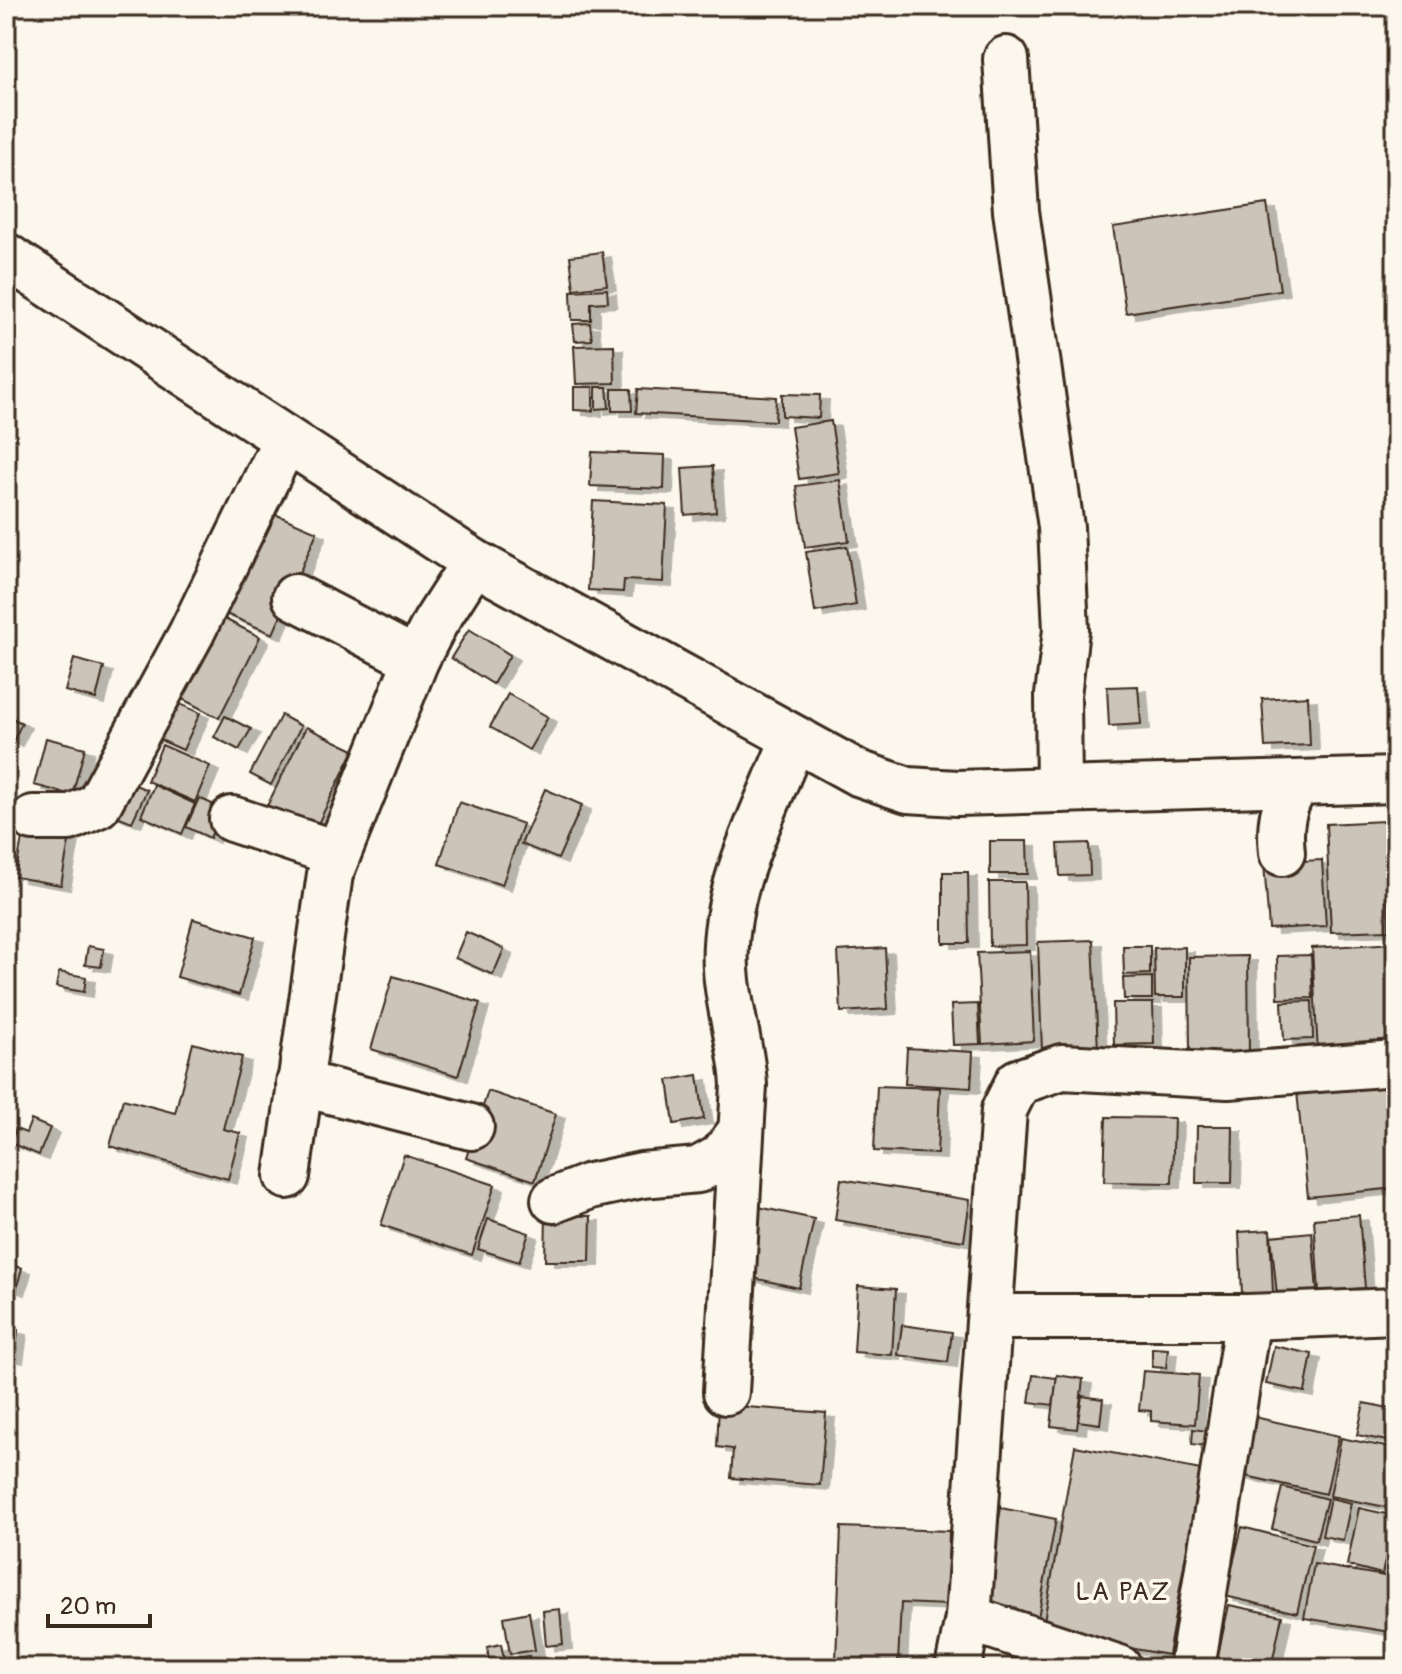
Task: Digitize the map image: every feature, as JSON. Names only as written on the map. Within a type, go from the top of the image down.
[{"type":"street","points":[[1006,59],[1016,211],[1061,527],[1066,630],[1058,695],[1059,790]]},
{"type":"street","points":[[6,256],[474,562],[858,773],[908,790],[957,793],[1396,780]]},
{"type":"street","points":[[33,818],[69,818],[98,805],[191,634],[285,441]]},
{"type":"street","points":[[287,1176],[322,907],[338,854],[416,660],[435,623],[474,562]]},
{"type":"street","points":[[295,597],[416,660]]},
{"type":"street","points":[[726,1392],[742,1054],[726,971],[726,930],[737,884],[793,740]]},
{"type":"street","points":[[1282,853],[1281,816],[1297,783]]},
{"type":"street","points":[[232,819],[338,854]]},
{"type":"street","points":[[958,1668],[968,1618],[1004,1110],[1018,1082],[1062,1067],[1228,1076],[1396,1063]]},
{"type":"street","points":[[299,1083],[471,1127]]},
{"type":"street","points":[[554,1200],[590,1186],[642,1175],[698,1170],[721,1157],[740,1132]]},
{"type":"street","points":[[991,1317],[1248,1317],[1396,1311]]},
{"type":"street","points":[[1192,1668],[1248,1317]]},
{"type":"street","points":[[968,1618],[1119,1668]]},
{"type":"building","points":[[1267,204],[1280,290],[1126,313],[1113,227]]},
{"type":"building","points":[[602,252],[607,285],[574,289],[570,256]]},
{"type":"building","points":[[607,289],[608,302],[591,303],[591,320],[572,320],[571,291]]},
{"type":"building","points":[[590,323],[592,340],[575,341],[573,324]]},
{"type":"building","points":[[614,345],[615,383],[576,384],[574,346]]},
{"type":"building","points":[[574,387],[593,387],[593,411],[574,410]]},
{"type":"building","points":[[596,387],[607,387],[609,408],[596,409]]},
{"type":"building","points":[[612,389],[631,389],[632,411],[612,411]]},
{"type":"building","points":[[638,389],[776,397],[775,421],[636,413]]},
{"type":"building","points":[[782,394],[820,395],[819,418],[782,416]]},
{"type":"building","points":[[831,421],[839,473],[799,479],[791,427]]},
{"type":"building","points":[[592,452],[665,455],[664,489],[590,486]]},
{"type":"building","points":[[713,466],[716,512],[685,515],[682,468]]},
{"type":"building","points":[[840,480],[849,541],[805,547],[796,486]]},
{"type":"building","points":[[593,501],[667,505],[663,582],[624,580],[623,592],[588,590]]},
{"type":"building","points":[[263,509],[317,532],[273,634],[219,611]]},
{"type":"building","points":[[847,546],[856,605],[815,612],[806,552]]},
{"type":"building","points":[[209,611],[260,637],[219,718],[169,692]]},
{"type":"building","points":[[469,629],[510,655],[493,684],[451,658]]},
{"type":"building","points":[[74,659],[104,667],[96,699],[65,691]]},
{"type":"building","points":[[1138,686],[1141,724],[1109,726],[1107,687]]},
{"type":"building","points":[[508,694],[548,717],[529,750],[490,727]]},
{"type":"building","points":[[1308,696],[1310,745],[1265,747],[1262,699]]},
{"type":"building","points":[[171,700],[200,713],[183,750],[154,737]]},
{"type":"building","points":[[281,715],[301,726],[271,785],[250,774]]},
{"type":"building","points":[[8,716],[22,723],[13,741],[6,738]]},
{"type":"building","points":[[225,716],[251,729],[239,750],[214,737]]},
{"type":"building","points":[[306,727],[354,750],[313,834],[265,810]]},
{"type":"building","points":[[46,738],[85,748],[72,795],[34,785]]},
{"type":"building","points":[[162,745],[210,766],[195,802],[147,781]]},
{"type":"building","points":[[122,779],[147,790],[132,822],[107,812]]},
{"type":"building","points":[[154,785],[195,804],[182,834],[141,816]]},
{"type":"building","points":[[545,789],[582,805],[558,859],[521,844]]},
{"type":"building","points":[[199,798],[223,809],[210,838],[186,827]]},
{"type":"building","points":[[459,802],[523,824],[502,885],[439,864]]},
{"type":"building","points":[[1384,821],[1389,930],[1331,932],[1326,824]]},
{"type":"building","points":[[25,822],[71,831],[61,885],[15,877]]},
{"type":"building","points":[[990,841],[1027,841],[1028,874],[990,874]]},
{"type":"building","points":[[1089,843],[1090,875],[1060,876],[1058,844]]},
{"type":"building","points":[[1322,860],[1326,926],[1269,929],[1264,863]]},
{"type":"building","points":[[943,872],[968,872],[969,943],[943,943]]},
{"type":"building","points":[[989,882],[1025,882],[1026,945],[990,946]]},
{"type":"building","points":[[193,919],[255,937],[239,995],[177,977]]},
{"type":"building","points":[[466,932],[504,949],[493,975],[455,958]]},
{"type":"building","points":[[1093,940],[1098,1050],[1042,1052],[1038,942]]},
{"type":"building","points":[[1396,943],[1396,1049],[1318,1053],[1312,948]]},
{"type":"building","points":[[88,946],[104,949],[101,967],[85,965]]},
{"type":"building","points":[[1123,946],[1150,946],[1150,974],[1124,975]]},
{"type":"building","points":[[1185,947],[1185,997],[1155,997],[1154,948]]},
{"type":"building","points":[[885,948],[888,1009],[841,1012],[838,951]]},
{"type":"building","points":[[1030,951],[1034,1041],[982,1044],[977,953]]},
{"type":"building","points":[[1311,955],[1313,998],[1278,999],[1277,956]]},
{"type":"building","points":[[1248,956],[1249,1053],[1190,1053],[1189,957]]},
{"type":"building","points":[[59,972],[86,977],[84,992],[56,987]]},
{"type":"building","points":[[393,976],[480,1003],[458,1076],[371,1049]]},
{"type":"building","points":[[1152,977],[1152,999],[1124,999],[1123,978]]},
{"type":"building","points":[[1312,1001],[1313,1039],[1284,1040],[1282,1002]]},
{"type":"building","points":[[1113,1003],[1153,1003],[1154,1044],[1114,1045]]},
{"type":"building","points":[[978,1004],[980,1044],[953,1045],[951,1005]]},
{"type":"building","points":[[193,1043],[242,1057],[223,1129],[240,1133],[228,1179],[110,1146],[123,1099],[175,1113]]},
{"type":"building","points":[[907,1048],[973,1052],[971,1088],[905,1084]]},
{"type":"building","points":[[698,1075],[704,1119],[674,1124],[668,1080]]},
{"type":"building","points":[[1396,1082],[1396,1188],[1308,1197],[1297,1092]]},
{"type":"building","points":[[877,1086],[940,1088],[937,1154],[874,1151]]},
{"type":"building","points":[[488,1091],[556,1114],[535,1181],[466,1158]]},
{"type":"building","points":[[1106,1117],[1174,1118],[1172,1183],[1104,1182]]},
{"type":"building","points":[[31,1120],[50,1128],[39,1155],[10,1143],[16,1129],[26,1133]]},
{"type":"building","points":[[1197,1126],[1233,1126],[1232,1183],[1196,1183]]},
{"type":"building","points":[[404,1155],[495,1185],[472,1255],[381,1225]]},
{"type":"building","points":[[841,1179],[970,1200],[964,1241],[835,1220]]},
{"type":"building","points":[[759,1207],[814,1219],[799,1288],[744,1276]]},
{"type":"building","points":[[546,1215],[591,1216],[590,1261],[545,1261]]},
{"type":"building","points":[[1359,1215],[1365,1288],[1319,1292],[1314,1219]]},
{"type":"building","points":[[488,1219],[529,1233],[519,1262],[478,1249]]},
{"type":"building","points":[[1270,1230],[1273,1293],[1242,1294],[1239,1232]]},
{"type":"building","points":[[1312,1232],[1317,1291],[1277,1295],[1271,1236]]},
{"type":"building","points":[[6,1264],[22,1268],[16,1290],[6,1287]]},
{"type":"building","points":[[858,1286],[896,1289],[892,1355],[854,1352]]},
{"type":"building","points":[[902,1325],[952,1332],[948,1362],[898,1355]]},
{"type":"building","points":[[6,1328],[18,1330],[14,1358],[6,1356]]},
{"type":"building","points":[[1274,1346],[1312,1354],[1305,1392],[1266,1384]]},
{"type":"building","points":[[1152,1348],[1168,1349],[1166,1368],[1152,1367]]},
{"type":"building","points":[[1143,1371],[1199,1375],[1195,1424],[1151,1421],[1151,1411],[1139,1410]]},
{"type":"building","points":[[1033,1375],[1057,1378],[1053,1405],[1029,1402]]},
{"type":"building","points":[[1057,1375],[1083,1379],[1077,1429],[1051,1426]]},
{"type":"building","points":[[1082,1396],[1103,1399],[1100,1424],[1078,1421]]},
{"type":"building","points":[[1364,1403],[1394,1409],[1387,1441],[1357,1435]]},
{"type":"building","points":[[719,1405],[826,1413],[820,1485],[731,1478],[733,1449],[717,1447]]},
{"type":"building","points":[[1250,1416],[1339,1436],[1326,1494],[1237,1474]]},
{"type":"building","points":[[1193,1429],[1215,1432],[1213,1447],[1192,1444]]},
{"type":"building","points":[[1341,1438],[1396,1449],[1396,1509],[1330,1496]]},
{"type":"building","points":[[1075,1446],[1201,1470],[1168,1655],[1042,1632]]},
{"type":"building","points":[[1282,1487],[1327,1499],[1316,1540],[1272,1529]]},
{"type":"building","points":[[1330,1498],[1351,1503],[1343,1540],[1322,1536]]},
{"type":"building","points":[[1001,1508],[1056,1519],[1038,1618],[983,1607]]},
{"type":"building","points":[[1359,1508],[1395,1516],[1382,1574],[1347,1565]]},
{"type":"building","points":[[841,1527],[949,1531],[947,1605],[901,1603],[898,1663],[836,1660]]},
{"type":"building","points":[[1242,1527],[1313,1545],[1297,1613],[1225,1596]]},
{"type":"building","points":[[1314,1564],[1396,1578],[1396,1633],[1304,1618]]},
{"type":"building","points":[[1229,1605],[1282,1616],[1271,1668],[1215,1668]]},
{"type":"building","points":[[560,1609],[563,1644],[546,1646],[543,1611]]},
{"type":"building","points":[[529,1612],[535,1650],[510,1654],[504,1617]]},
{"type":"building","points":[[501,1644],[505,1665],[490,1668],[487,1647]]},
{"type":"building","points":[[529,1656],[530,1668],[507,1668],[506,1659]]},
{"type":"district","name":"LA PAZ","points":[[1123,1591]]}]
